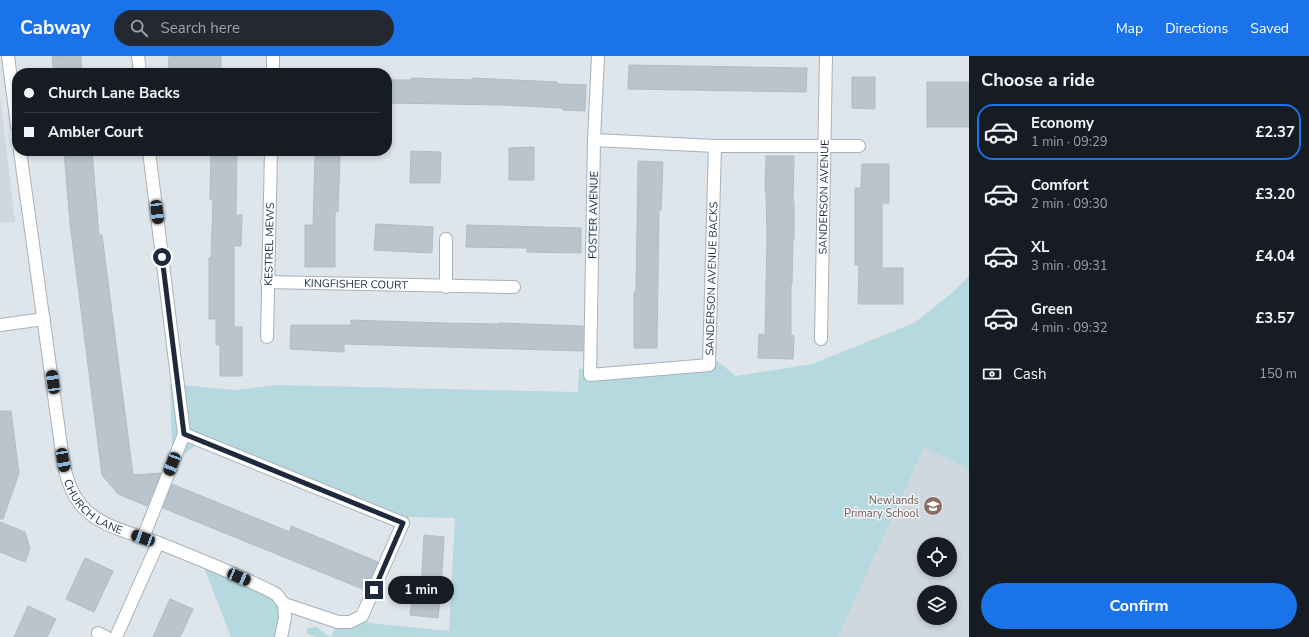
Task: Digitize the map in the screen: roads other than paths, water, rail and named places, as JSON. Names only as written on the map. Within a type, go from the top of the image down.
[{"type":"street","points":[[8,56],[12,87]]},
{"type":"street","points":[[138,56],[139,68]]},
{"type":"street","points":[[273,56],[273,68]]},
{"type":"street","name":"FOSTER AVENUE","points":[[590,375],[594,140],[598,56]]},
{"type":"street","name":"SANDERSON AVENUE","points":[[821,339],[826,56]]},
{"type":"street","points":[[594,140],[715,146],[859,146]]},
{"type":"street","name":"SANDERSON AVENUE BACKS","points":[[590,375],[709,365],[715,146]]},
{"type":"street","name":"CHURCH LANE","points":[[21,156],[63,460],[66,477],[72,492],[81,506],[95,517],[112,526],[158,543],[264,588],[276,594],[284,604]]},
{"type":"street","points":[[143,538],[184,434],[150,156]]},
{"type":"street","name":"KESTREL MEWS","points":[[267,337],[271,156]]},
{"type":"street","points":[[446,239],[446,286]]},
{"type":"street","name":"KINGFISHER COURT","points":[[267,282],[514,287]]},
{"type":"street","points":[[0,325],[44,319]]},
{"type":"street","points":[[184,434],[403,523],[362,616],[350,622],[338,622],[284,604],[285,618],[281,637]]},
{"type":"street","points":[[116,637],[158,543]]},
{"type":"place","name":"Newlands Primary School","points":[[933,506]]}]
